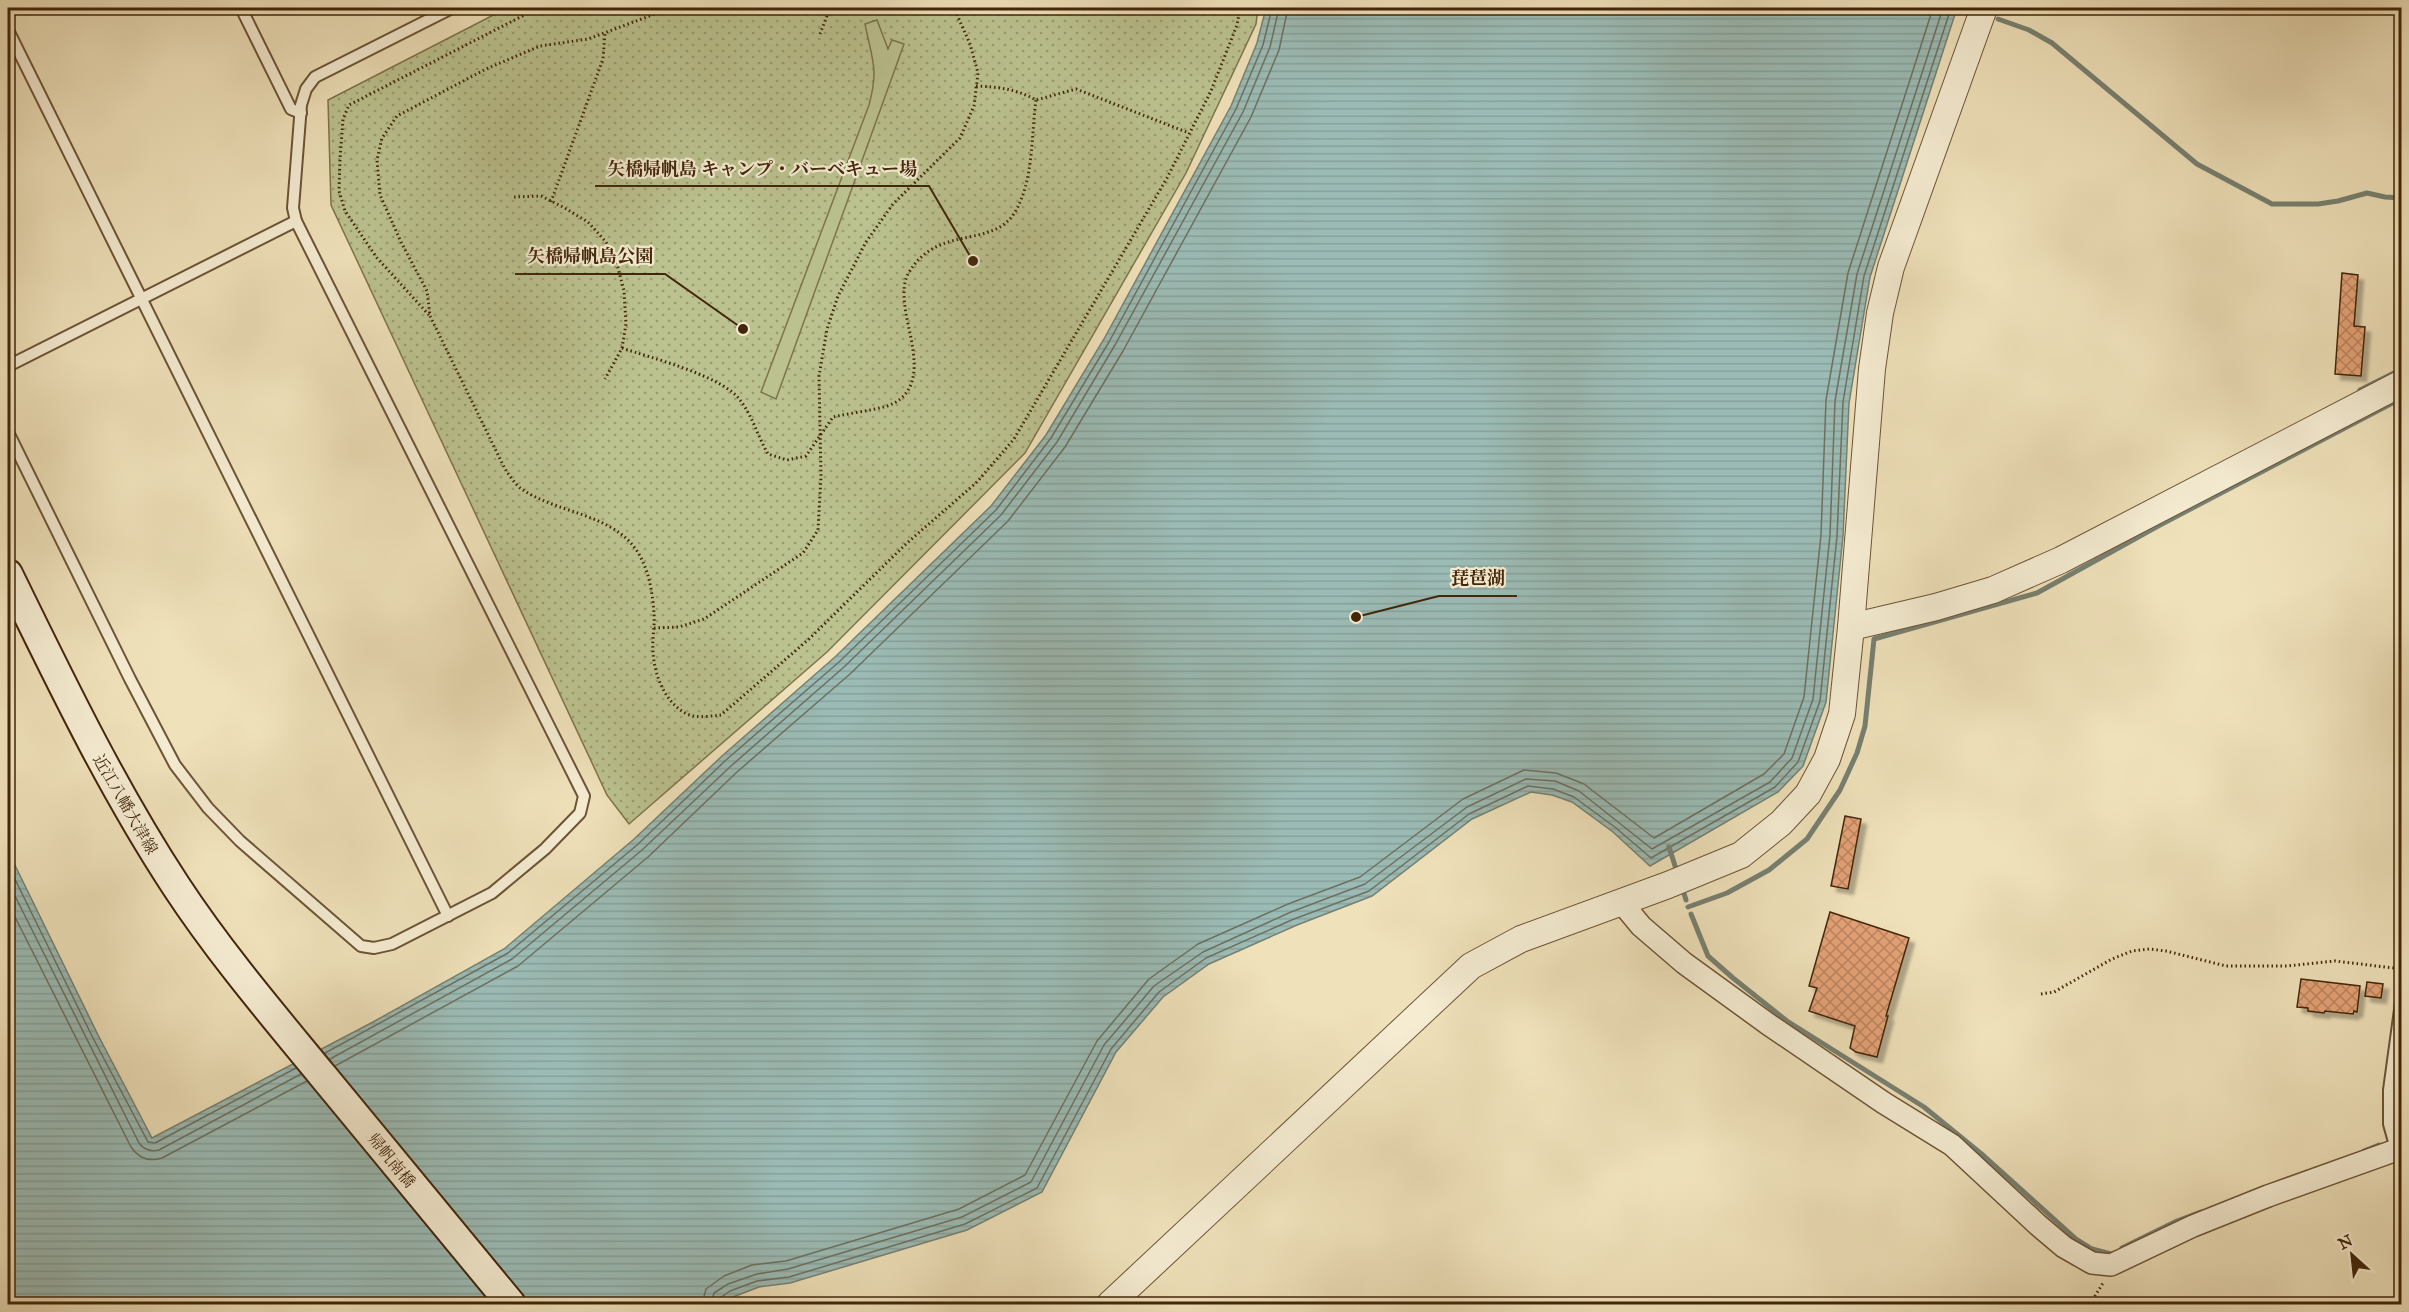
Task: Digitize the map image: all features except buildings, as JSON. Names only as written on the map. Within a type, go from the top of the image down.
[{"type":"main road","name":"近江八幡大津線","points":[[8,574],[92,743],[150,846],[204,927],[273,1016]]},
{"type":"main road","name":"帰帆南橋","points":[[273,1016],[511,1305]]},
{"type":"street","points":[[1110,1305],[1472,966],[1521,939],[1680,881],[1740,855],[1781,822],[1808,794],[1827,759],[1842,714],[1872,369],[1880,313],[1895,256],[1984,8]]},
{"type":"street","points":[[1851,627],[1936,607],[1993,590],[2042,568],[2402,383]]},
{"type":"street","points":[[1622,903],[1641,926],[1684,963],[1874,1097],[1953,1145],[2038,1225],[2064,1247],[2091,1263],[2111,1264],[2193,1226],[2399,1148]]},
{"type":"lane","points":[[241,8],[291,109],[301,113]]},
{"type":"lane","points":[[8,432],[175,765],[208,808],[273,872],[361,946],[374,948],[392,944],[492,893],[545,849],[580,813],[584,796],[296,221],[293,207],[301,113],[306,89],[315,77],[452,8]]},
{"type":"lane","points":[[8,30],[448,915]]},
{"type":"lane","points":[[8,366],[296,221]]},
{"type":"lane","points":[[2399,1148],[2390,1124],[2390,1090],[2402,995]]},
{"type":"path","points":[[538,8],[349,105],[343,119],[339,191],[345,211],[378,258],[430,316],[505,469],[520,489],[540,499],[585,515],[612,528],[630,541],[642,560],[650,587],[654,614],[653,652],[659,683],[671,700],[686,713],[704,717],[721,715],[809,639],[907,543],[977,482],[1014,439],[1167,178],[1211,91],[1237,25],[1240,8]]},
{"type":"path","points":[[656,8],[659,13]]},
{"type":"path","points":[[430,316],[427,291],[401,242],[380,195],[377,160],[382,138],[397,116],[486,69],[540,46],[588,39],[671,8]]},
{"type":"path","points":[[820,34],[830,8]]},
{"type":"path","points":[[654,628],[679,627],[704,619],[803,553],[818,530],[819,376],[827,328],[838,296],[867,242],[893,204],[960,138],[974,106],[978,73],[970,44],[954,8]]},
{"type":"path","points":[[551,202],[603,59],[605,32]]},
{"type":"path","points":[[976,86],[1020,91],[1036,100],[1076,89],[1190,134]]},
{"type":"path","points":[[622,348],[709,378],[728,388],[740,399],[768,454],[787,460],[806,456],[833,417],[888,405],[904,396],[914,381],[915,363],[903,298],[907,276],[921,255],[945,242],[986,234],[1004,226],[1015,212],[1030,162],[1036,100]]},
{"type":"path","points":[[514,197],[541,196],[588,222],[606,242],[618,268],[624,291],[626,324],[622,348],[605,379]]},
{"type":"path","points":[[2041,994],[2054,992],[2112,959],[2132,951],[2149,949],[2226,966],[2287,966],[2335,961],[2402,969]]},
{"type":"green space","points":[[507,8],[1258,8],[1256,24],[1186,173],[1025,453],[827,652],[629,824],[607,795],[331,205],[328,100]]},
{"type":"green space","points":[[877,20],[888,49],[892,40],[904,44],[776,399],[761,392],[869,105],[874,73],[865,24]]},
{"type":"water","points":[[1266,8],[1957,8],[1870,277],[1849,403],[1843,536],[1826,702],[1803,766],[1778,792],[1650,866],[1613,832],[1572,802],[1552,795],[1531,792],[1472,819],[1372,896],[1297,925],[1209,964],[1163,997],[1116,1052],[1042,1192],[967,1230],[790,1283],[759,1287],[721,1304],[8,1304],[8,851],[98,1035],[152,1138],[373,1022],[504,949],[633,840],[722,756],[835,657],[991,506],[1046,435],[1104,339],[1231,106],[1257,43]]},
{"type":"waterway","points":[[1998,19],[2029,30],[2052,43],[2197,164],[2272,204],[2318,204],[2367,193],[2402,198]]},
{"type":"waterway","points":[[2360,390],[2402,369]]},
{"type":"waterway","points":[[1688,907],[1727,893],[1769,870],[1807,839],[1840,790],[1857,753],[1865,726],[1874,639],[2037,593],[2160,525],[2402,398]]},
{"type":"waterway","points":[[1669,847],[1677,872]]},
{"type":"waterway","points":[[1682,887],[1686,900]]},
{"type":"waterway","points":[[1691,914],[1708,956],[1733,978],[1787,1021],[1924,1107],[1984,1156],[2076,1239],[2092,1249],[2114,1253]]},
{"type":"waterway","points":[[2364,1151],[2379,1145]]},
{"type":"waterway","points":[[2122,1248],[2201,1212]]},
{"type":"place","name":"矢橋帰帆島 キャンプ・バーベキュー場","points":[[973,261]]},
{"type":"place","name":"矢橋帰帆島公園","points":[[743,329]]},
{"type":"place","name":"琵琶湖","points":[[1356,617]]}]
